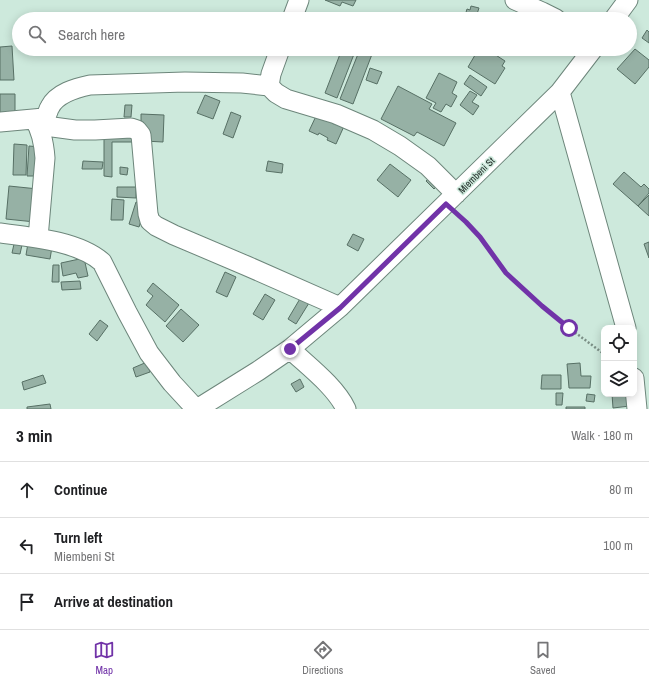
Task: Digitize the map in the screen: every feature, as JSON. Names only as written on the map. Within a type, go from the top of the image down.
[{"type":"street","points":[[295,12],[299,0]]},
{"type":"street","points":[[515,0],[542,12]]},
{"type":"street","points":[[619,12],[628,0]]},
{"type":"street","points":[[269,86],[271,74],[277,56]]},
{"type":"street","name":"Miembeni St","points":[[197,409],[290,349],[340,308],[560,92],[588,56]]},
{"type":"street","points":[[36,122],[46,116],[50,106],[55,100],[66,93],[90,85],[185,82],[242,83],[269,86],[276,93],[286,99],[336,114],[373,130],[400,146],[428,166],[451,199]]},
{"type":"street","points":[[560,92],[625,325]]},
{"type":"street","points":[[0,122],[36,122],[76,130],[130,128],[137,130],[141,135],[148,214],[150,221],[156,226],[174,235],[340,308]]},
{"type":"street","points":[[36,122],[44,145],[45,158],[38,238]]},
{"type":"street","points":[[0,233],[38,238],[76,247],[96,257],[102,262],[127,312],[150,353],[172,383],[197,409]]},
{"type":"street","points":[[290,349],[326,382],[341,399],[346,409]]},
{"type":"street","points":[[636,397],[637,409]]},
{"type":"path","points":[[451,199],[466,222],[480,237],[506,273],[542,306],[601,352]]},
{"type":"building","points":[[325,0],[356,0],[353,6],[342,2],[340,6]]},
{"type":"building","points":[[471,6],[479,8],[478,12],[466,12],[467,9],[470,10]]},
{"type":"building","points":[[647,30],[649,32],[649,43],[642,38]]},
{"type":"building","points":[[12,46],[14,80],[0,80],[0,47]]},
{"type":"building","points":[[637,51],[649,60],[649,67],[635,84],[617,69],[629,56],[637,56]]},
{"type":"building","points":[[339,56],[353,56],[337,98],[325,93]]},
{"type":"building","points":[[357,56],[371,56],[353,104],[340,99]]},
{"type":"building","points":[[474,56],[497,56],[505,61],[502,66],[505,68],[495,84],[468,67]]},
{"type":"building","points":[[370,68],[382,72],[377,84],[366,80]]},
{"type":"building","points":[[439,73],[457,82],[452,93],[457,96],[451,107],[446,104],[441,112],[433,108],[436,103],[426,98]]},
{"type":"building","points":[[470,75],[487,87],[481,96],[464,84]]},
{"type":"building","points":[[398,86],[432,104],[429,109],[456,123],[444,146],[417,132],[414,136],[381,119]]},
{"type":"building","points":[[470,91],[477,95],[472,102],[479,106],[473,115],[460,105]]},
{"type":"building","points":[[0,94],[15,94],[15,117],[0,117]]},
{"type":"building","points":[[205,95],[220,101],[213,119],[197,113]]},
{"type":"building","points":[[125,105],[132,105],[131,117],[124,117]]},
{"type":"building","points":[[231,112],[241,116],[233,138],[223,134]]},
{"type":"building","points":[[141,114],[164,115],[163,142],[144,141],[141,127]]},
{"type":"building","points":[[317,114],[334,124],[336,120],[345,124],[336,144],[327,140],[328,138],[319,133],[318,135],[309,131]]},
{"type":"building","points":[[104,133],[136,134],[136,142],[112,142],[112,177],[104,176]]},
{"type":"building","points":[[14,144],[27,145],[26,175],[13,175]]},
{"type":"building","points":[[29,146],[41,147],[40,176],[27,176]]},
{"type":"building","points":[[83,161],[103,162],[102,169],[82,169]]},
{"type":"building","points":[[268,161],[283,164],[282,173],[266,171]]},
{"type":"building","points":[[390,164],[411,180],[398,197],[377,180]]},
{"type":"building","points":[[120,167],[128,168],[127,175],[120,174]]},
{"type":"building","points":[[624,172],[641,187],[644,184],[649,189],[649,193],[638,206],[613,184]]},
{"type":"building","points":[[430,177],[438,185],[434,189],[426,181]]},
{"type":"building","points":[[9,186],[38,189],[35,222],[6,219]]},
{"type":"building","points":[[117,187],[136,187],[136,198],[117,197]]},
{"type":"building","points":[[649,195],[649,216],[638,206]]},
{"type":"building","points":[[112,199],[124,200],[123,220],[111,220]]},
{"type":"building","points":[[136,202],[146,205],[139,227],[129,224]]},
{"type":"building","points":[[353,234],[364,239],[358,251],[347,245]]},
{"type":"building","points":[[649,242],[649,258],[644,244]]},
{"type":"building","points":[[28,243],[52,247],[50,259],[26,255]]},
{"type":"building","points":[[14,244],[22,245],[20,254],[12,253]]},
{"type":"building","points":[[84,258],[88,276],[78,278],[76,273],[63,276],[61,263]]},
{"type":"building","points":[[53,265],[59,265],[59,282],[52,282]]},
{"type":"building","points":[[225,272],[236,277],[227,297],[216,292]]},
{"type":"building","points":[[80,281],[81,289],[62,290],[61,282]]},
{"type":"building","points":[[153,283],[179,305],[165,322],[146,305],[153,296],[147,291]]},
{"type":"building","points":[[265,294],[275,300],[263,320],[253,314]]},
{"type":"building","points":[[301,297],[309,303],[296,324],[288,319]]},
{"type":"building","points":[[181,309],[199,325],[183,342],[166,326]]},
{"type":"building","points":[[100,320],[108,326],[97,341],[89,334]]},
{"type":"building","points":[[147,362],[150,372],[136,377],[133,368]]},
{"type":"building","points":[[580,363],[581,376],[591,376],[590,388],[569,388],[567,364]]},
{"type":"building","points":[[43,375],[46,383],[24,390],[22,382]]},
{"type":"building","points":[[542,375],[561,375],[561,389],[541,389]]},
{"type":"building","points":[[300,379],[304,387],[296,392],[291,384]]},
{"type":"building","points":[[556,393],[563,393],[562,405],[556,405]]},
{"type":"building","points":[[587,394],[595,395],[594,402],[586,401]]},
{"type":"building","points":[[612,397],[629,397],[630,406],[613,408]]},
{"type":"building","points":[[50,404],[51,409],[27,409],[27,407]]},
{"type":"building","points":[[566,407],[585,407],[585,409],[566,409]]},
{"type":"route","points":[[290,349],[340,308],[446,204],[480,237],[506,273],[569,328]]}]
